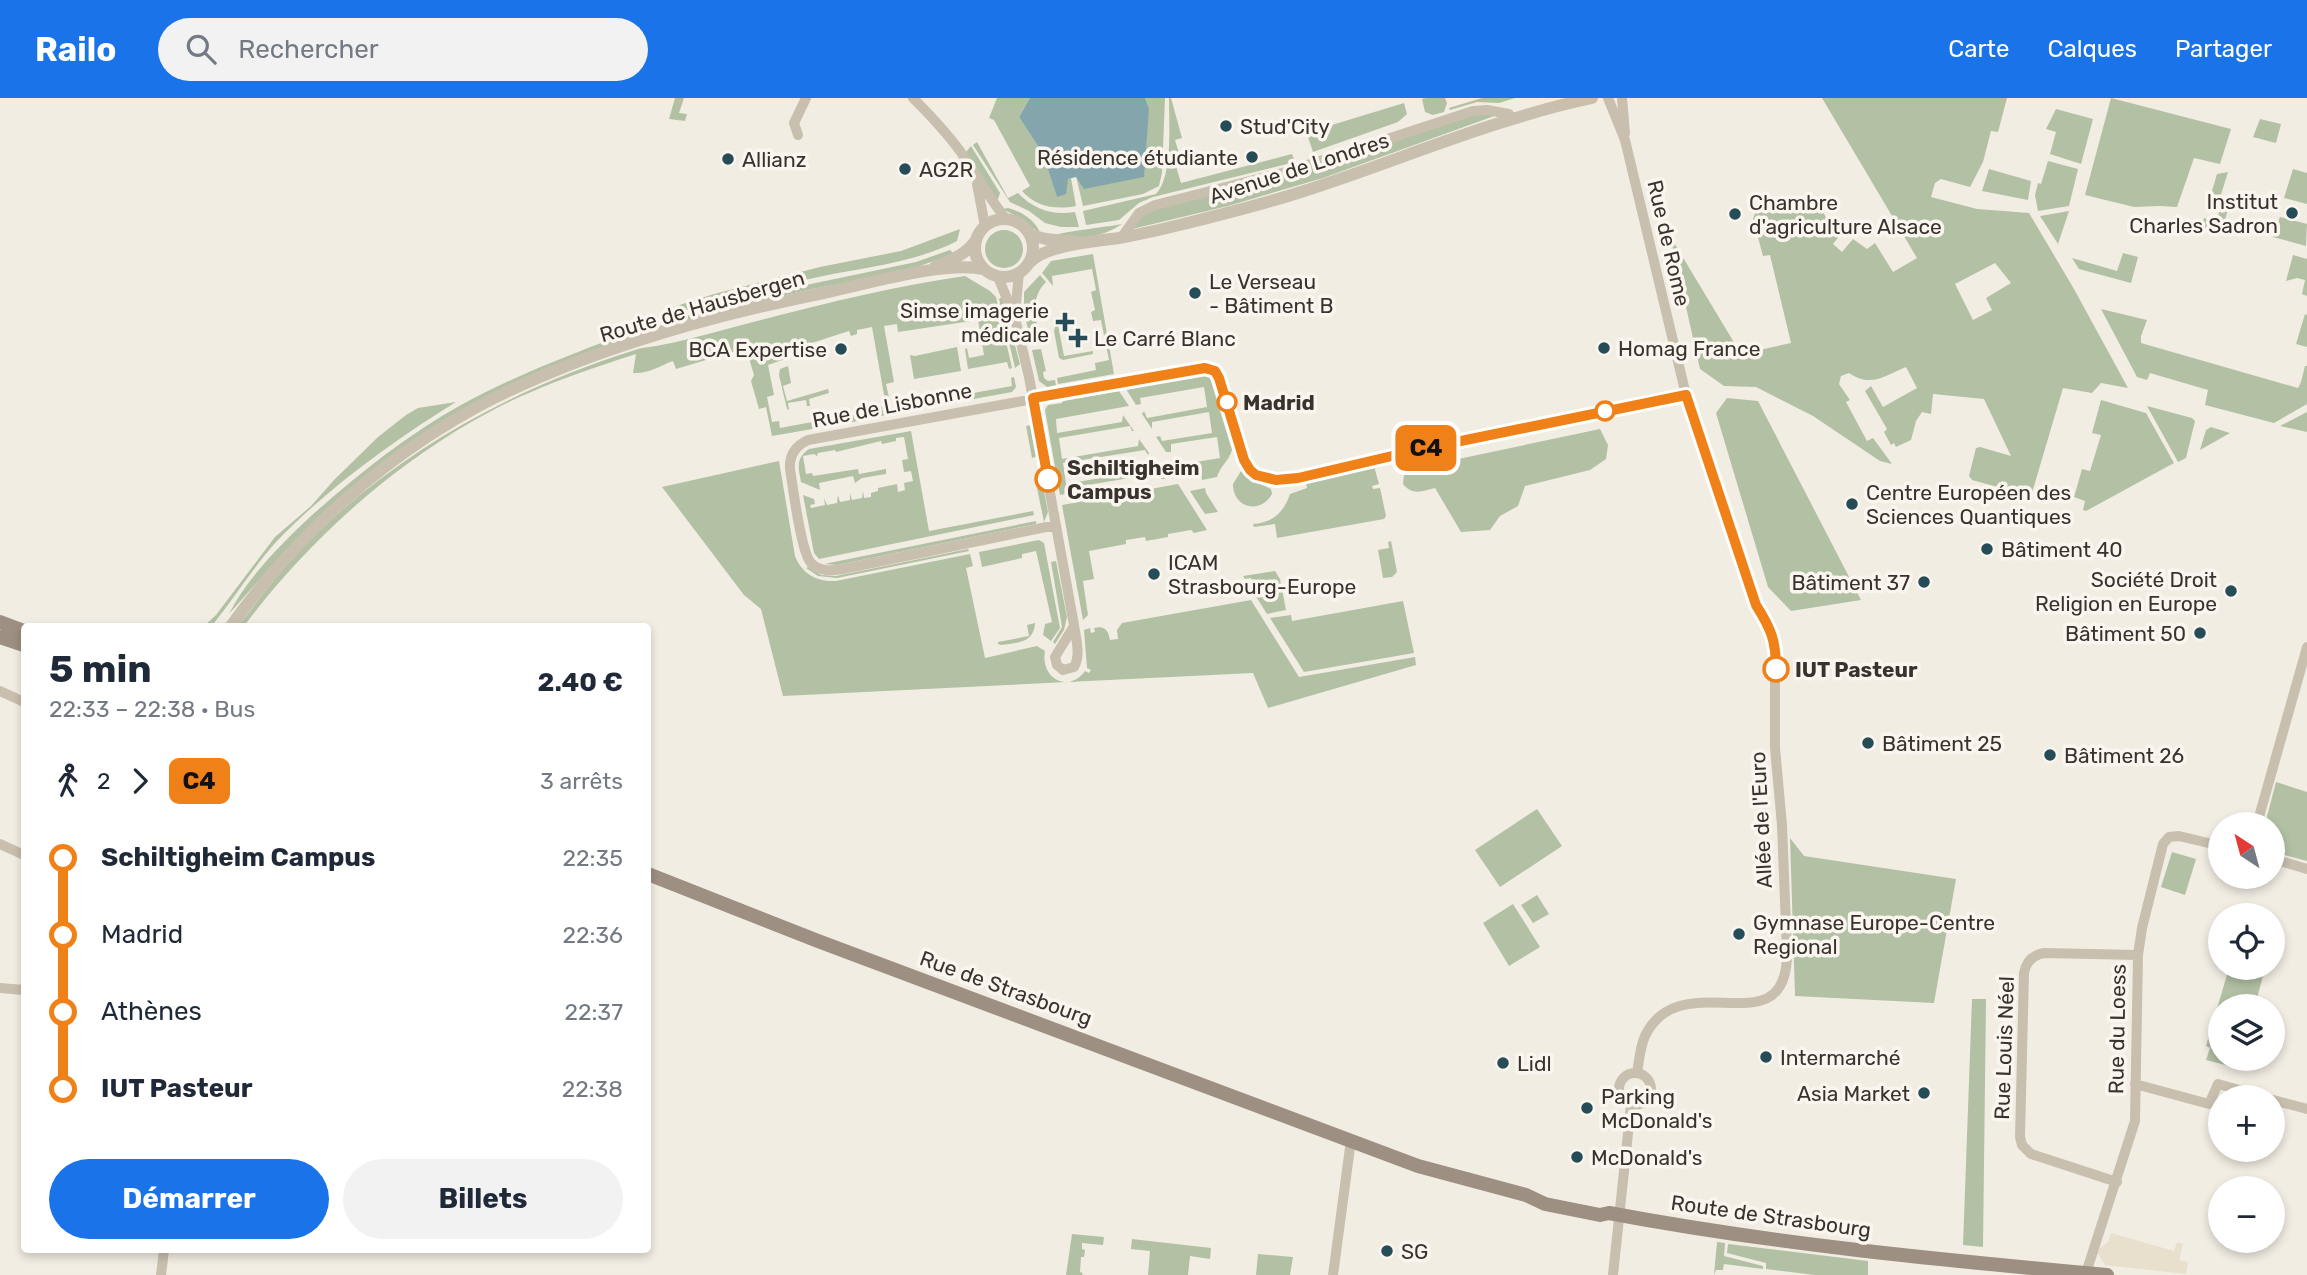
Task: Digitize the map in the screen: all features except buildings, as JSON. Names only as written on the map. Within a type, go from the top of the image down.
[{"type":"main road","points":[[0,622],[21,630]]},
{"type":"main road","points":[[0,637],[21,644]]},
{"type":"main road","name":"Rue de Strasbourg","points":[[651,875],[818,941],[1351,1140]]},
{"type":"main road","name":"Route de Strasbourg","points":[[1351,1140],[1418,1166],[1526,1195],[1545,1203],[1600,1215],[1614,1214],[1747,1235],[1927,1258],[2107,1275]]},
{"type":"street","points":[[798,135],[794,123],[806,98]]},
{"type":"street","points":[[913,98],[960,151],[1006,219]]},
{"type":"street","name":"Avenue de Londres","points":[[1486,127],[1509,114],[1556,98]]},
{"type":"street","name":"Avenue de Londres","points":[[1029,263],[1041,254],[1081,243],[1122,237],[1223,214],[1304,191],[1486,127],[1592,98]]},
{"type":"street","name":"Rue de Rome","points":[[1608,98],[1625,140],[1686,395],[1756,605],[1770,626]]},
{"type":"street","name":"Rue de Rome","points":[[1622,98],[1625,140]]},
{"type":"street","name":"Avenue de Londres","points":[[1122,237],[1139,213],[1155,205],[1286,172],[1473,111],[1487,110],[1509,114]]},
{"type":"street","points":[[975,176],[985,226]]},
{"type":"street","points":[[1006,219],[1016,221],[1024,227],[1030,235],[1033,249],[1029,263],[1019,273],[998,277],[984,269],[976,258],[976,240],[985,226],[1006,219]]},
{"type":"street","name":"Avenue de Londres","points":[[1030,235],[1081,243]]},
{"type":"street","name":"Route de Hausbergen","points":[[925,272],[961,255],[976,240]]},
{"type":"street","name":"Route de Hausbergen","points":[[253,595],[310,532],[368,481],[416,445],[496,398],[568,365],[669,332],[784,301],[925,272],[965,267],[984,269]]},
{"type":"street","points":[[1015,318],[1019,273]]},
{"type":"street","points":[[998,277],[1015,318],[1033,398],[1074,626]]},
{"type":"street","name":"Rue de Lisbonne","points":[[1056,525],[843,569],[825,570],[815,566],[807,558],[790,470],[791,457],[797,445],[808,440],[1209,368],[1215,371],[1219,378],[1242,454],[1250,470],[1265,479],[1280,480],[1686,395]]},
{"type":"street","points":[[224,623],[253,595]]},
{"type":"street","points":[[233,623],[253,595]]},
{"type":"street","name":"Allée de l'Euro","points":[[1637,1073],[1645,1035],[1655,1021],[1670,1009],[1701,1001],[1758,1002],[1775,993],[1785,980],[1787,952],[1776,748],[1776,652],[1770,626]]},
{"type":"street","points":[[2261,812],[2307,647]]},
{"type":"street","points":[[0,691],[21,701]]},
{"type":"street","name":"Rue du Loess","points":[[2086,1274],[2135,1121],[2138,955],[2162,844],[2169,837],[2179,836],[2208,843]]},
{"type":"street","points":[[0,844],[21,854]]},
{"type":"street","points":[[2286,863],[2307,869]]},
{"type":"street","name":"Rue Louis Néel","points":[[2116,1182],[2031,1154],[2022,1145],[2024,973],[2031,958],[2044,953],[2138,955]]},
{"type":"street","points":[[0,988],[21,990]]},
{"type":"street","name":"Allée de l'Euro","points":[[1637,1073],[1646,1077],[1651,1090],[1642,1103],[1632,1105],[1622,1100],[1619,1084],[1624,1076],[1637,1073]]},
{"type":"street","points":[[2135,1084],[2208,1104]]},
{"type":"street","points":[[2285,1103],[2307,1109]]},
{"type":"street","name":"Allée de l'Euro","points":[[1613,1275],[1614,1214],[1632,1105]]},
{"type":"street","points":[[1333,1275],[1351,1140]]},
{"type":"street","points":[[161,1275],[164,1253]]},
{"type":"green space","points":[[675,98],[684,98],[679,113],[687,114],[685,121],[669,119]]},
{"type":"green space","points":[[997,98],[1030,98],[1019,117],[1043,154],[1057,196],[1071,178],[1076,206],[1047,206],[1034,201],[1022,191],[1030,186],[994,120],[989,118]]},
{"type":"green space","points":[[1145,98],[1165,98],[1162,173],[1159,186],[1143,194],[1083,206],[1076,176],[1149,108]]},
{"type":"green space","points":[[1169,98],[1182,138],[1175,140],[1181,160],[1175,163],[1181,183],[1292,154],[1295,162],[1153,197],[1139,203],[1119,220],[1086,225],[1083,211],[1156,194],[1168,162]]},
{"type":"green space","points":[[1445,98],[1447,103],[1444,112],[1433,115],[1425,112],[1422,99]]},
{"type":"green space","points":[[1482,98],[1515,98],[1499,103],[1477,102],[1450,110],[1449,108]]},
{"type":"green space","points":[[1822,98],[2007,98],[1998,132],[1991,131],[1983,162],[1970,187],[1941,179],[1935,183],[1931,197],[1977,209],[2029,213],[2128,388],[2101,383],[2092,393],[2063,388],[2031,496],[1972,480],[1969,476],[1976,448],[2011,456],[1984,399],[1933,394],[1931,414],[1922,412],[1916,421],[1911,440],[1896,447],[1894,443],[1891,445],[1884,432],[1887,429],[1865,391],[1871,386],[1883,407],[1917,388],[1906,367],[1871,380],[1864,380],[1849,373],[1841,376],[1839,384],[1850,400],[1846,402],[1867,441],[1873,438],[1892,464],[1880,461],[1813,416],[1756,387],[1724,386],[1700,369],[1670,236],[1741,354],[1791,343],[1770,255],[1763,256],[1753,219],[1761,208],[1813,195],[1834,231],[1844,226],[1846,228],[1833,244],[1842,252],[1853,239],[1867,249],[1875,243],[1893,272],[1917,258]],"holes":[[[1995,263],[2011,283],[1986,298],[1992,310],[1973,320],[1955,284]]]},
{"type":"green space","points":[[2111,98],[2231,129],[2220,164],[2194,158],[2177,207],[2134,207],[2085,195]]},
{"type":"green space","points":[[1404,103],[1407,114],[1398,122],[1313,152],[1308,137],[1323,132],[1322,128]]},
{"type":"green space","points":[[2056,109],[2093,119],[2081,164],[2050,154],[2056,132],[2046,129]]},
{"type":"green space","points":[[1472,114],[1497,115],[1323,178],[1228,206],[1132,229],[1149,210]]},
{"type":"green space","points":[[2260,119],[2281,124],[2276,143],[2253,137]]},
{"type":"green space","points":[[977,142],[1008,198],[1018,193],[1044,210],[1075,212],[1079,227],[1061,227],[1045,223],[1010,202],[973,145]]},
{"type":"green space","points":[[971,146],[1000,193],[997,202],[966,152]]},
{"type":"green space","points":[[2048,161],[2078,169],[2069,206],[2038,211],[2035,195]]},
{"type":"green space","points":[[1989,169],[2031,181],[2028,200],[1982,191]]},
{"type":"green space","points":[[2293,169],[2307,173],[2307,204],[2284,198]]},
{"type":"green space","points":[[2228,172],[2218,204],[2209,201],[2217,174]]},
{"type":"green space","points":[[2224,197],[2231,199],[2221,234],[2200,228],[2204,218],[2216,222]]},
{"type":"green space","points":[[1008,208],[1028,217],[1041,235],[1022,219],[1003,209]]},
{"type":"green space","points":[[2069,211],[2058,244],[2040,216]]},
{"type":"green space","points":[[2280,217],[2307,224],[2306,246],[2273,237]]},
{"type":"green space","points":[[1122,224],[1105,233],[1088,237],[1050,237],[1072,231]]},
{"type":"green space","points":[[960,229],[957,241],[909,259],[823,276],[672,314],[670,308],[820,267],[901,251]]},
{"type":"green space","points":[[1004,230],[1017,236],[1023,249],[1017,262],[1004,268],[991,262],[985,249],[991,236]]},
{"type":"green space","points":[[950,250],[954,254],[908,270],[729,308],[458,412],[275,562],[229,614],[245,587],[266,562],[328,501],[402,442],[483,393],[550,363],[643,327],[658,327],[675,319],[782,290],[916,262]]},
{"type":"green space","points":[[2123,253],[2138,257],[2131,283],[2079,269],[2072,258],[2117,271]]},
{"type":"green space","points":[[1093,254],[1114,374],[1058,384],[1057,378],[1096,370],[1095,363],[1109,360],[1101,320],[1093,321],[1091,312],[1095,310],[1091,292],[1096,290],[1092,269],[1052,276],[1053,286],[1042,273],[1051,261]]},
{"type":"green space","points":[[2293,255],[2307,259],[2307,296],[2302,294],[2305,280],[2297,278],[2286,281]]},
{"type":"green space","points":[[1040,275],[1046,282],[1037,295],[1036,302],[1040,340],[1031,341],[1024,313],[1024,292]]},
{"type":"green space","points":[[965,276],[996,297],[1012,368],[1009,369],[1007,362],[968,369],[965,349],[967,348],[969,358],[984,355],[978,320],[898,332],[897,324],[884,326],[894,382],[886,384],[891,407],[898,407],[899,413],[881,416],[880,407],[886,406],[872,327],[857,330],[857,334],[851,336],[849,331],[784,352],[785,359],[768,365],[774,395],[767,397],[772,422],[779,421],[780,428],[860,413],[859,406],[868,410],[870,419],[772,436],[766,407],[759,409],[751,381],[754,375],[746,348],[676,369],[673,361],[649,371],[633,373],[636,354],[512,400],[440,441],[408,463],[348,512],[293,567],[246,623],[240,623],[295,556],[330,521],[409,458],[495,407],[587,366],[638,349],[680,341],[806,308]]},
{"type":"green space","points":[[1002,297],[1020,364],[1015,368],[999,299]]},
{"type":"green space","points":[[2101,309],[2147,320],[2141,343],[2298,388],[2307,366],[2307,404],[2274,423],[2205,405],[2208,390],[2150,373],[2147,380],[2137,377]]},
{"type":"green space","points":[[2305,314],[2307,315],[2307,347],[2296,344]]},
{"type":"green space","points":[[1057,320],[1064,356],[1093,351],[1093,354],[1063,360],[1059,358],[1054,331]]},
{"type":"green space","points":[[957,347],[961,371],[914,379],[910,355]]},
{"type":"green space","points":[[1041,349],[1046,371],[1043,372],[1044,378],[1048,381],[1055,380],[1056,385],[1047,387],[1039,381],[1032,350]]},
{"type":"green space","points":[[788,366],[791,383],[783,386],[787,401],[828,389],[829,393],[809,399],[810,406],[807,406],[806,400],[788,403],[789,410],[787,409],[779,375],[780,369]]},
{"type":"green space","points":[[1205,376],[1210,378],[1232,450],[1217,477],[1202,480],[1200,465],[1180,469],[1181,476],[1172,461],[1175,459],[1178,465],[1220,458],[1217,437],[1171,444],[1171,452],[1166,452],[1156,437],[1160,436],[1162,441],[1212,433],[1209,412],[1152,422],[1152,429],[1142,414],[1144,411],[1147,418],[1207,407],[1204,387],[1140,398],[1141,404],[1136,405],[1126,389]]},
{"type":"green space","points":[[1014,377],[1016,387],[1012,392],[908,411],[907,405],[1012,386],[1011,378]]},
{"type":"green space","points":[[1119,391],[1129,406],[1056,419],[1057,433],[1122,422],[1123,415],[1134,431],[1130,426],[1059,438],[1062,459],[1138,446],[1139,439],[1148,455],[1145,450],[1063,463],[1066,484],[1153,469],[1154,463],[1165,479],[1161,479],[1159,473],[1070,488],[1071,493],[1060,495],[1045,410],[1048,405],[1063,401]]},
{"type":"green space","points":[[1727,398],[1758,401],[1861,600],[1791,611],[1768,587],[1716,413]]},
{"type":"green space","points":[[2101,400],[2146,413],[2174,463],[2086,511],[2083,510],[2085,501],[2074,497],[2082,469],[2090,471],[2101,435],[2092,433]]},
{"type":"green space","points":[[456,402],[385,449],[318,502],[277,541],[214,623],[207,623],[275,537],[311,506],[378,437],[418,408]]},
{"type":"green space","points":[[2147,406],[2195,421],[2186,458],[2178,462]]},
{"type":"green space","points":[[2307,412],[2307,432],[2280,426]]},
{"type":"green space","points":[[1032,425],[1038,456],[1032,458],[1026,426]]},
{"type":"green space","points":[[2211,427],[2230,433],[2200,450],[2206,430]]},
{"type":"green space","points":[[1600,429],[1608,445],[1606,459],[1590,470],[1525,486],[1518,506],[1500,516],[1490,530],[1461,532],[1435,488],[1414,491],[1403,484],[1404,475],[1411,469]]},
{"type":"green space","points":[[911,431],[929,531],[1033,511],[1034,515],[819,559],[814,553],[803,495],[814,499],[815,504],[810,505],[811,508],[825,505],[824,498],[827,505],[837,503],[838,495],[840,502],[850,500],[850,493],[852,500],[862,498],[863,491],[864,498],[871,497],[871,493],[878,491],[878,488],[897,484],[898,492],[905,490],[904,483],[913,481],[911,471],[904,472],[902,460],[908,459],[904,437],[882,444],[881,441],[836,452],[818,453],[817,456],[803,456],[806,474],[812,473],[813,476],[858,469],[859,474],[886,469],[886,474],[862,478],[855,483],[853,476],[819,483],[820,490],[801,482],[799,467],[802,456],[809,449]]},
{"type":"green space","points":[[779,461],[795,556],[811,576],[836,581],[970,554],[973,566],[966,568],[985,658],[1037,646],[1045,651],[1047,669],[1051,675],[1057,680],[1071,681],[1091,670],[1087,668],[1084,630],[1090,628],[1091,633],[1095,632],[1094,628],[1103,628],[1110,640],[1118,639],[1117,630],[1122,623],[1251,600],[1299,677],[1415,657],[1416,665],[1268,708],[1253,673],[783,696],[761,609],[744,595],[662,487]]},
{"type":"green space","points":[[1374,466],[1379,484],[1372,486],[1373,489],[1380,488],[1386,516],[1384,519],[1277,538],[1275,524],[1254,527],[1253,524],[1277,515],[1290,494],[1307,488],[1306,482]]},
{"type":"green space","points":[[1241,471],[1249,479],[1271,489],[1272,494],[1267,501],[1261,505],[1248,506],[1237,499],[1233,484]]},
{"type":"green space","points":[[1039,482],[1040,486],[1043,486],[1048,512],[1044,522],[1036,483]]},
{"type":"green space","points":[[1178,484],[1207,530],[1168,534],[1168,537],[1146,541],[1145,537],[1126,540],[1126,544],[1089,551],[1094,579],[1083,581],[1088,615],[1083,620],[1062,505]]},
{"type":"green space","points":[[1205,488],[1218,512],[1205,514],[1190,491]]},
{"type":"green space","points":[[1036,521],[1036,524],[837,565],[824,564]]},
{"type":"green space","points":[[1039,540],[1044,543],[1060,628],[1051,641],[1043,635],[1045,624],[1052,622],[1036,551],[1022,554],[1022,558],[982,567],[979,552]]},
{"type":"green space","points":[[1391,541],[1397,572],[1392,577],[1383,578],[1378,550],[1389,548],[1388,542]]},
{"type":"green space","points":[[968,549],[969,551],[837,578],[818,576],[806,568],[821,575],[836,576]]},
{"type":"green space","points":[[1056,561],[1067,617],[1064,630],[1055,644],[1053,642],[1062,627],[1051,562]]},
{"type":"green space","points":[[1275,571],[1280,579],[1286,610],[1267,614],[1255,595],[1261,593],[1251,589],[1258,587],[1255,584],[1249,585],[1247,583],[1253,581],[1251,578],[1245,579],[1243,576]]},
{"type":"green space","points":[[1403,601],[1414,653],[1304,672],[1270,618],[1291,615],[1292,621]]},
{"type":"green space","points":[[1035,623],[1032,635],[1024,641],[998,644],[1029,636],[1027,625]]},
{"type":"green space","points":[[2276,782],[2307,792],[2307,861],[2286,855],[2286,812],[2268,812]]},
{"type":"green space","points":[[1537,809],[1562,846],[1500,887],[1475,850]]},
{"type":"green space","points":[[1790,838],[1804,856],[1956,879],[1934,1003],[1795,996]]},
{"type":"green space","points":[[2172,852],[2196,859],[2185,895],[2161,887]]},
{"type":"green space","points":[[1537,895],[1549,914],[1533,923],[1521,905]]},
{"type":"green space","points":[[1513,904],[1540,947],[1509,966],[1483,923]]},
{"type":"green space","points":[[2225,980],[2262,980],[2258,994],[2221,994]]},
{"type":"green space","points":[[1972,999],[1986,999],[1983,1247],[1963,1245]]},
{"type":"green space","points":[[1072,1234],[1104,1237],[1103,1245],[1082,1243],[1082,1249],[1085,1250],[1084,1257],[1081,1257],[1082,1275],[1066,1275]]},
{"type":"green space","points":[[1132,1239],[1211,1248],[1210,1259],[1190,1256],[1188,1275],[1148,1275],[1150,1251],[1131,1249]]},
{"type":"green space","points":[[1717,1242],[1725,1243],[1724,1256],[1763,1266],[1763,1269],[1724,1264],[1723,1270],[1716,1270],[1714,1275]]},
{"type":"green space","points":[[1728,1244],[1868,1261],[1868,1275],[1815,1275],[1766,1269],[1766,1263],[1727,1253]]},
{"type":"green space","points":[[1258,1254],[1293,1257],[1290,1275],[1256,1275]]},
{"type":"shaded area","points":[[2111,1233],[2174,1251],[2177,1242],[2183,1244],[2179,1260],[2188,1262],[2186,1274],[2105,1265],[2098,1254],[2099,1249],[2108,1242]]},
{"type":"water","points":[[1030,98],[1145,98],[1149,108],[1144,177],[1084,189],[1076,177],[1068,179],[1066,194],[1057,197],[1043,154],[1019,117]]},
{"type":"bus line","name":"C4","points":[[1048,479],[1033,398],[1205,368],[1215,371],[1219,378],[1244,460],[1250,470],[1265,479],[1276,480],[1289,480],[1422,449],[1686,395],[1756,605],[1770,626],[1775,641],[1776,669]]},
{"type":"place","name":"Stud'City","points":[[1226,126]]},
{"type":"place","name":"Résidence étudiante","points":[[1252,157]]},
{"type":"place","name":"Allianz","points":[[728,159]]},
{"type":"place","name":"AG2R","points":[[905,169]]},
{"type":"place","name":"Institut Charles Sadron","points":[[2292,213]]},
{"type":"place","name":"Chambre d'agriculture Alsace","points":[[1735,214]]},
{"type":"place","name":"Le Verseau - Bâtiment B","points":[[1195,293]]},
{"type":"place","name":"Simse imagerie médicale","points":[[1065,322]]},
{"type":"place","name":"Le Carré Blanc","points":[[1078,338]]},
{"type":"place","name":"Homag France","points":[[1604,348]]},
{"type":"place","name":"BCA Expertise","points":[[841,349]]},
{"type":"place","name":"Madrid","points":[[1227,402]]},
{"type":"place","name":"Schiltigheim Campus","points":[[1048,479]]},
{"type":"place","name":"Centre Européen des Sciences Quantiques","points":[[1852,504]]},
{"type":"place","name":"Bâtiment 40","points":[[1987,549]]},
{"type":"place","name":"ICAM Strasbourg-Europe","points":[[1154,574]]},
{"type":"place","name":"Bâtiment 37","points":[[1924,582]]},
{"type":"place","name":"Société Droit Religion en Europe","points":[[2231,591]]},
{"type":"place","name":"Bâtiment 50","points":[[2200,633]]},
{"type":"place","name":"IUT Pasteur","points":[[1776,669]]},
{"type":"place","name":"Bâtiment 25","points":[[1868,743]]},
{"type":"place","name":"Bâtiment 26","points":[[2050,755]]},
{"type":"place","name":"Gymnase Europe-Centre Regional","points":[[1739,934]]},
{"type":"place","name":"Intermarché","points":[[1766,1057]]},
{"type":"place","name":"Lidl","points":[[1503,1063]]},
{"type":"place","name":"Asia Market","points":[[1924,1093]]},
{"type":"place","name":"Parking McDonald's","points":[[1587,1108]]},
{"type":"place","name":"McDonald's","points":[[1577,1157]]},
{"type":"place","name":"SG","points":[[1387,1251]]}]
